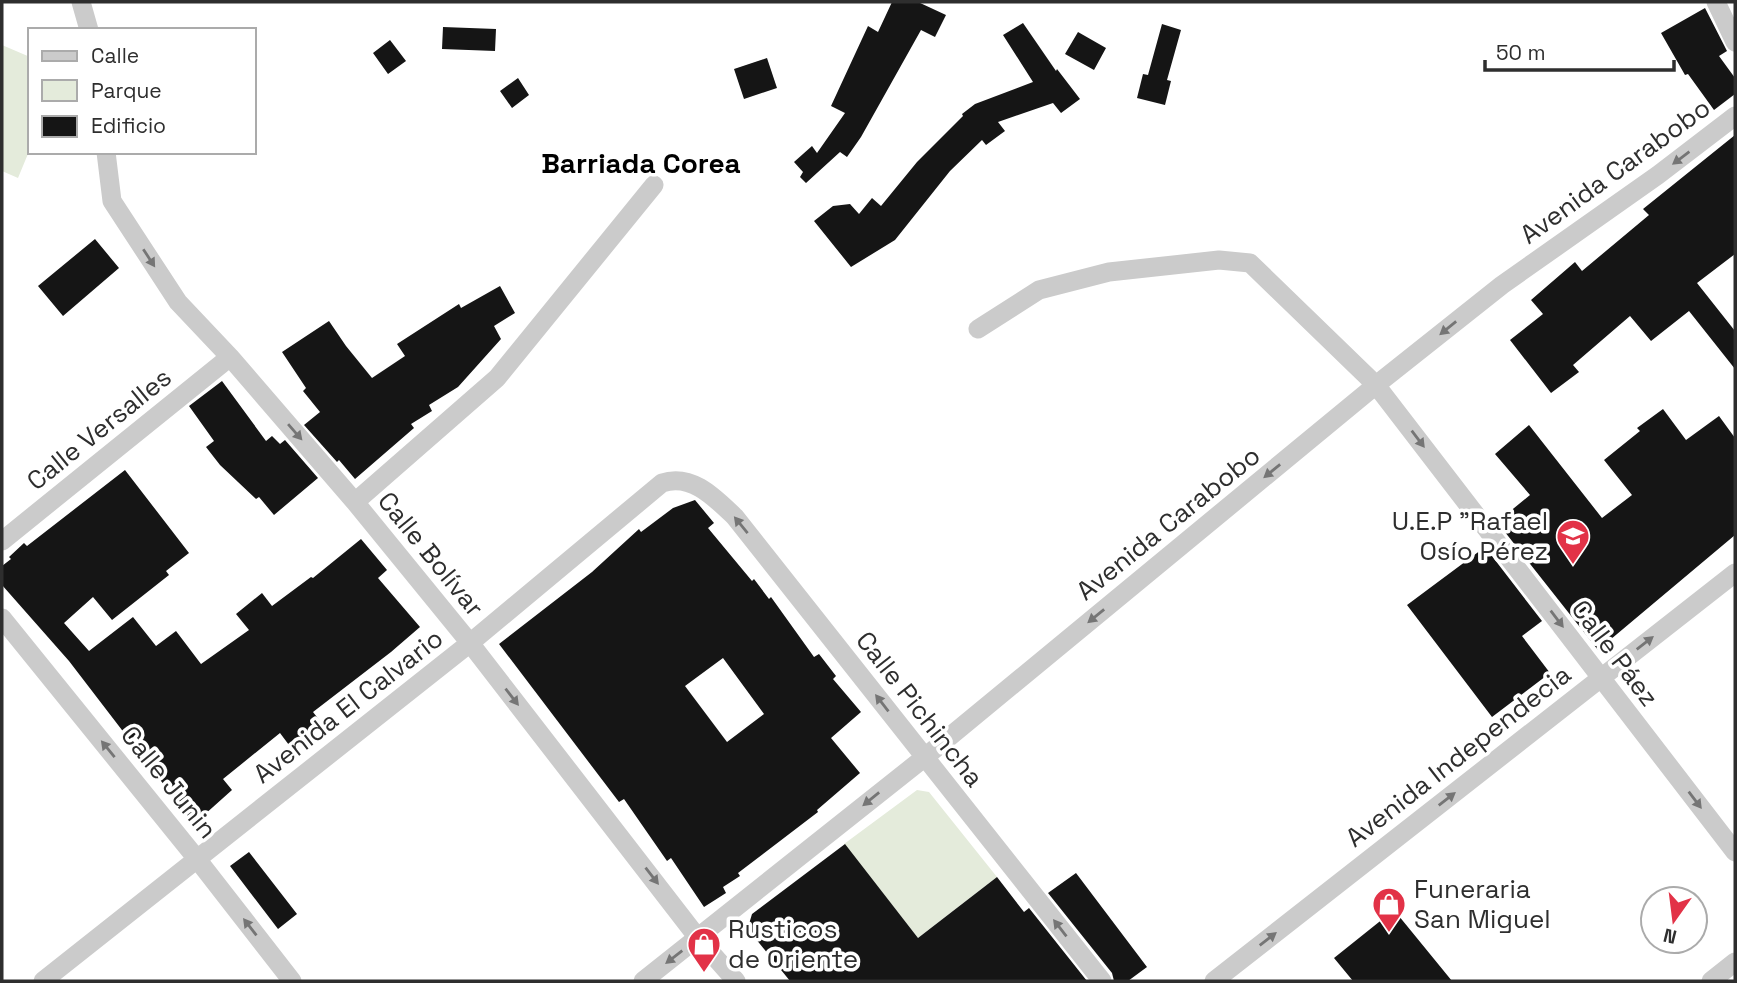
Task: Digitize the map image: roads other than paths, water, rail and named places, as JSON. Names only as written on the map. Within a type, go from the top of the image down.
[{"type":"street","points":[[81,2],[88,28]]},
{"type":"street","points":[[1716,2],[1735,42]]},
{"type":"street","name":"Avenida Carabobo","points":[[643,981],[925,757],[1376,385],[1502,285],[1658,175],[1735,116]]},
{"type":"street","name":"Calle Bolívar","points":[[106,154],[112,201],[178,302],[230,357],[355,502],[470,643],[698,938],[736,981]]},
{"type":"street","points":[[355,502],[497,379],[654,185]]},
{"type":"street","name":"Calle Páez","points":[[978,329],[1039,290],[1109,272],[1219,260],[1250,263],[1376,385],[1735,852]]},
{"type":"street","name":"Calle Versalles","points":[[2,541],[230,357]]},
{"type":"street","name":"Avenida El Calvario","points":[[43,981],[470,643],[662,483],[674,479],[687,480]]},
{"type":"street","name":"Calle Pichincha","points":[[687,480],[706,491],[735,517],[1102,981]]},
{"type":"street","name":"Avenida Independecia","points":[[1214,981],[1735,573]]},
{"type":"street","name":"Calle Junin","points":[[2,618],[292,981]]},
{"type":"street","points":[[1711,981],[1735,962]]},
{"type":"place","name":"U.E.P \"Rafael Osío Pérez","points":[[1573,566]]},
{"type":"place","name":"Funeraria San Miguel","points":[[1389,934]]},
{"type":"place","name":"Rusticos de Oriente","points":[[704,974]]},
{"type":"district","name":"Barriada Corea","points":[[641,163]]}]
